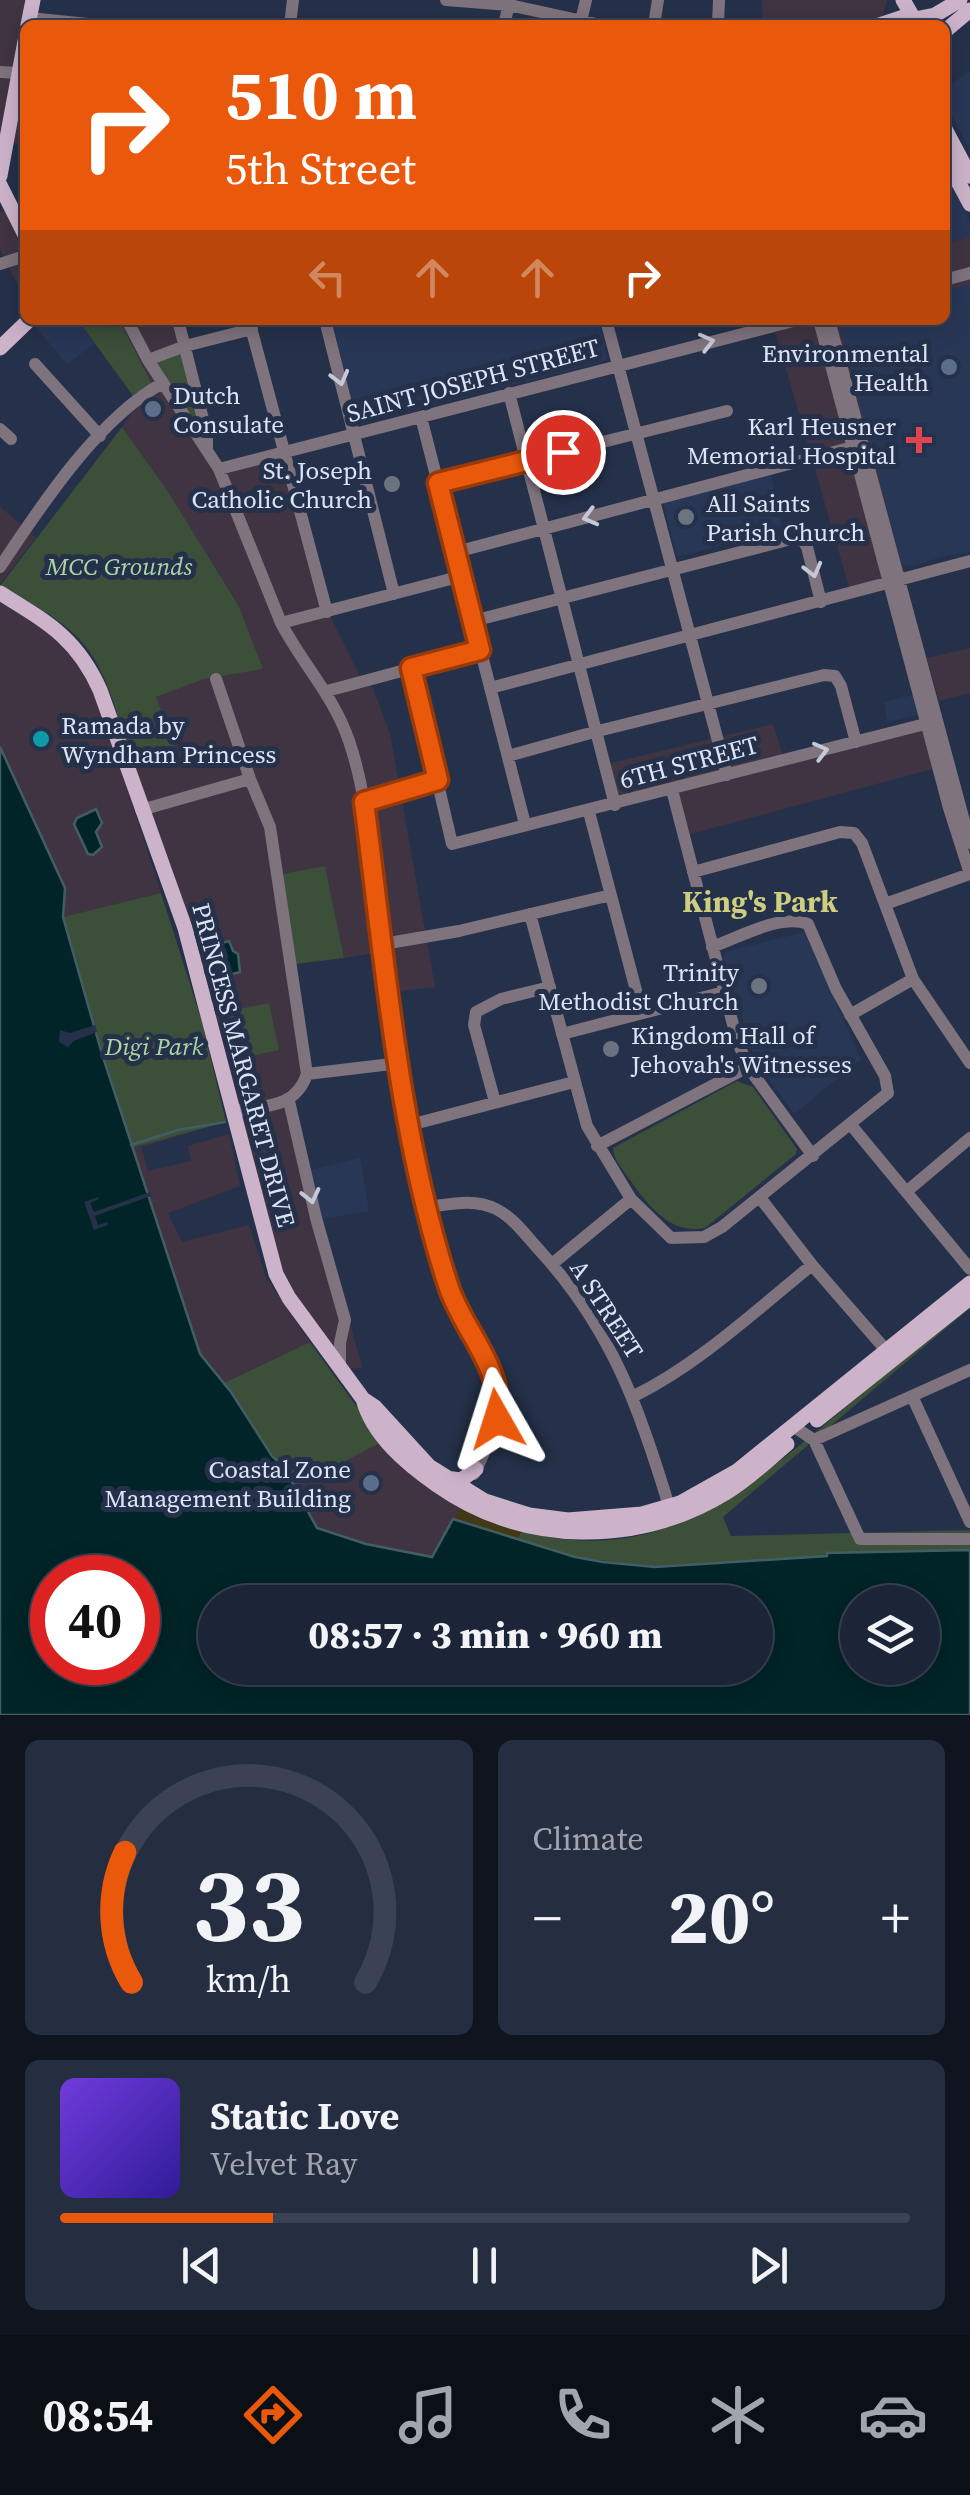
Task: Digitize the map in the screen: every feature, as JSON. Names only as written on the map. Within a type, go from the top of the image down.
[{"type":"main road","points":[[921,20],[960,0]]},
{"type":"main road","points":[[950,27],[970,10]]},
{"type":"main road","points":[[0,176],[3,142],[20,68]]},
{"type":"main road","points":[[950,138],[970,176]]},
{"type":"main road","points":[[950,167],[970,204]]},
{"type":"main road","points":[[0,185],[4,204],[20,228]]},
{"type":"main road","points":[[0,348],[24,325]]},
{"type":"main road","name":"PRINCESS MARGARET DRIVE","points":[[0,593],[57,629],[83,656],[100,690],[184,928],[270,1258],[289,1298],[340,1368],[363,1399],[462,1495],[528,1514],[568,1520],[671,1512]]},
{"type":"main road","name":"PRINCESS MARGARET DRIVE","points":[[803,1433],[886,1349],[970,1282]]},
{"type":"main road","name":"PRINCESS MARGARET DRIVE","points":[[363,1399],[368,1414],[391,1444],[421,1473],[509,1522],[570,1532],[617,1531],[730,1490],[970,1298]]},
{"type":"main road","points":[[444,1478],[461,1480],[476,1468]]},
{"type":"main road","points":[[476,1468],[474,1488],[485,1501]]},
{"type":"street","points":[[446,0],[509,3],[569,20]]},
{"type":"street","points":[[0,72],[19,73]]},
{"type":"street","points":[[130,325],[219,469],[282,623],[294,647],[327,691],[350,742],[364,802],[410,1125],[428,1207],[453,1300],[488,1360],[497,1390],[495,1426],[462,1495]]},
{"type":"street","points":[[179,325],[208,435],[207,448]]},
{"type":"street","points":[[148,360],[247,325]]},
{"type":"street","points":[[250,325],[327,612]]},
{"type":"street","points":[[326,325],[394,594]]},
{"type":"street","points":[[607,325],[727,775]]},
{"type":"street","name":"SAINT JOSEPH STREET","points":[[219,469],[776,325]]},
{"type":"street","points":[[820,325],[895,582]]},
{"type":"street","points":[[830,325],[970,874],[885,904]]},
{"type":"street","points":[[35,364],[100,436]]},
{"type":"street","points":[[0,567],[31,520],[117,414],[163,383]]},
{"type":"street","points":[[508,393],[614,805]]},
{"type":"street","points":[[438,483],[728,412]]},
{"type":"street","points":[[421,417],[525,824]]},
{"type":"street","points":[[456,552],[853,447]]},
{"type":"street","points":[[473,621],[796,538],[807,547],[821,602]]},
{"type":"street","points":[[490,688],[970,561]]},
{"type":"street","points":[[282,623],[462,576]]},
{"type":"street","points":[[327,691],[480,650]]},
{"type":"street","points":[[364,802],[438,780],[411,668]]},
{"type":"street","points":[[508,756],[824,674],[835,676],[841,686],[856,742]]},
{"type":"street","points":[[216,680],[270,826],[307,1074],[304,1086],[289,1102],[234,1111]]},
{"type":"street","points":[[932,722],[964,801],[970,843]]},
{"type":"street","name":"6TH STREET","points":[[438,780],[452,844],[932,722]]},
{"type":"street","points":[[142,810],[250,779]]},
{"type":"street","points":[[672,790],[724,992],[748,1067],[813,1156]]},
{"type":"street","points":[[589,812],[642,1013]]},
{"type":"street","points":[[693,872],[840,832],[854,833],[862,842],[913,979],[970,1063]]},
{"type":"street","points":[[383,944],[459,931],[611,894]]},
{"type":"street","points":[[530,914],[586,1126],[631,1199],[671,1238],[688,1240],[722,1228],[883,1100],[888,1084],[850,1015],[808,924],[799,920],[783,922],[712,946]]},
{"type":"street","points":[[850,1015],[913,979]]},
{"type":"street","points":[[495,1102],[474,1025],[476,1012],[502,999],[550,987]]},
{"type":"street","points":[[562,1034],[724,992]]},
{"type":"street","points":[[307,1074],[400,1063]]},
{"type":"street","points":[[596,1146],[748,1067]]},
{"type":"street","points":[[410,1125],[574,1082]]},
{"type":"street","points":[[289,1102],[345,1320],[340,1368]]},
{"type":"street","points":[[851,1125],[970,1269]]},
{"type":"street","points":[[906,1192],[970,1138]]},
{"type":"street","points":[[760,1198],[812,1265],[886,1349]]},
{"type":"street","points":[[552,1264],[631,1199]]},
{"type":"street","name":"A STREET","points":[[428,1207],[474,1202],[496,1209],[512,1219],[552,1264],[598,1327],[634,1396],[671,1512]]},
{"type":"street","points":[[634,1396],[660,1384],[691,1362],[812,1265]]},
{"type":"street","points":[[320,1340],[332,1339],[342,1332]]},
{"type":"street","points":[[970,1370],[912,1396],[803,1433],[860,1540],[970,1540]]},
{"type":"street","points":[[912,1396],[970,1522]]},
{"type":"shaded area","points":[[0,0],[40,0],[38,18],[45,20],[20,20],[20,144],[0,142]]},
{"type":"shaded area","points":[[762,0],[887,0],[883,15],[877,20],[763,20]]},
{"type":"shaded area","points":[[970,70],[970,152],[950,110],[950,85]]},
{"type":"shaded area","points":[[950,183],[970,222],[970,236],[950,243]]},
{"type":"shaded area","points":[[20,202],[20,289],[0,249],[0,212]]},
{"type":"shaded area","points":[[970,236],[970,284],[950,290],[950,243]]},
{"type":"shaded area","name":"Karl Heusner Memorial Hospital","points":[[970,284],[970,552],[914,566],[901,565],[840,328],[950,325],[950,290]]},
{"type":"shaded area","points":[[34,325],[82,325],[95,343],[67,364]]},
{"type":"shaded area","points":[[122,325],[174,325],[206,441],[226,467],[284,448],[327,610],[362,680],[373,688],[390,734],[435,987],[383,993],[380,952],[344,958],[325,867],[283,874],[311,1079],[287,1091],[362,1367],[351,1369],[307,1317],[279,1272],[225,1049],[132,763],[155,697],[204,679],[262,668],[239,605],[122,427],[152,384]]},
{"type":"shaded area","points":[[331,325],[600,325],[605,361],[357,425]]},
{"type":"shaded area","points":[[773,325],[841,325],[906,578],[851,594]]},
{"type":"shaded area","points":[[771,474],[783,530],[677,557],[663,502]]},
{"type":"shaded area","points":[[0,507],[36,537],[0,584]]},
{"type":"shaded area","name":"Ramada by Wyndham Princess","points":[[0,599],[50,628],[77,657],[102,712],[161,893],[63,917],[65,888],[0,747]]},
{"type":"shaded area","points":[[970,648],[970,693],[939,701],[927,658]]},
{"type":"shaded area","points":[[913,695],[918,715],[888,722],[884,702]]},
{"type":"shaded area","points":[[773,724],[784,759],[925,727],[936,768],[683,836],[670,794],[616,804],[603,765]]},
{"type":"shaded area","points":[[0,747],[65,888],[63,917],[102,1054],[200,1354],[284,1468],[317,1528],[366,1544],[432,1557],[453,1519],[575,1557],[655,1567],[827,1553],[970,1550],[970,1715],[0,1715]]},
{"type":"shaded area","points":[[96,809],[102,823],[96,832],[102,847],[93,855],[88,854],[74,824],[77,818]]},
{"type":"shaded area","points":[[804,932],[861,1059],[794,1114],[756,1062],[723,957],[726,952]]},
{"type":"shaded area","points":[[229,941],[238,954],[240,972],[225,976],[217,960],[216,945]]},
{"type":"shaded area","points":[[226,1122],[141,1147],[148,1171],[191,1161],[188,1146],[229,1134],[240,1186],[168,1213],[182,1242],[249,1225],[266,1278],[310,1342],[224,1383],[200,1354],[131,1148]]},
{"type":"shaded area","points":[[360,1158],[369,1211],[321,1219],[308,1171]]},
{"type":"shaded area","points":[[382,1442],[463,1507],[432,1557],[366,1544],[317,1528],[295,1487]]},
{"type":"green space","points":[[82,325],[122,325],[152,384],[139,404]]},
{"type":"green space","points":[[179,348],[206,441],[152,357]]},
{"type":"green space","name":"MCC Grounds","points":[[122,427],[167,490],[239,606],[263,669],[204,679],[156,697],[174,748],[132,763],[103,676],[85,646],[56,620],[0,586]]},
{"type":"green space","points":[[325,866],[344,958],[295,964],[282,874]]},
{"type":"green space","name":"Digi Park","points":[[161,893],[202,1022],[226,1122],[131,1148],[63,917]]},
{"type":"green space","points":[[269,1003],[279,1050],[238,1059],[228,1011]]},
{"type":"green space","points":[[737,1081],[753,1087],[797,1149],[796,1154],[705,1228],[680,1227],[660,1215],[643,1197],[618,1163],[613,1148]]},
{"type":"green space","points":[[970,1304],[970,1308],[723,1517],[731,1536],[970,1530],[970,1550],[827,1553],[828,1556],[655,1567],[575,1557],[518,1539],[521,1531],[570,1540],[614,1540],[654,1532],[692,1517],[764,1473]]},
{"type":"green space","points":[[310,1342],[382,1442],[295,1487],[224,1383]]},
{"type":"sand","points":[[463,1507],[493,1523],[521,1531],[518,1539],[453,1519]]},
{"type":"pier","points":[[95,1025],[97,1032],[68,1047],[59,1042],[60,1030],[70,1033]]},
{"type":"pier","points":[[150,1192],[151,1196],[95,1216],[98,1225],[108,1225],[94,1230],[84,1202],[98,1197],[90,1203],[94,1212]]},
{"type":"waterway","points":[[131,1145],[178,1130],[225,1122]]},
{"type":"place","name":"Environmental Health","points":[[949,367]]},
{"type":"place","name":"Dutch Consulate","points":[[153,409]]},
{"type":"place","name":"Karl Heusner Memorial Hospital","points":[[919,440]]},
{"type":"place","name":"St. Joseph Catholic Church","points":[[392,484]]},
{"type":"place","name":"All Saints Parish Church","points":[[686,517]]},
{"type":"place","name":"Ramada by Wyndham Princess","points":[[41,739]]},
{"type":"place","name":"Trinity Methodist Church","points":[[759,986]]},
{"type":"place","name":"Kingdom Hall of Jehovah's Witnesses","points":[[611,1049]]},
{"type":"place","name":"Coastal Zone Management Building","points":[[371,1483]]},
{"type":"district","name":"King's Park","points":[[760,902]]},
{"type":"route","points":[[497,1419],[493,1372],[453,1300],[410,1125],[364,802],[438,780],[411,668],[480,650],[438,483],[563,452]]}]
